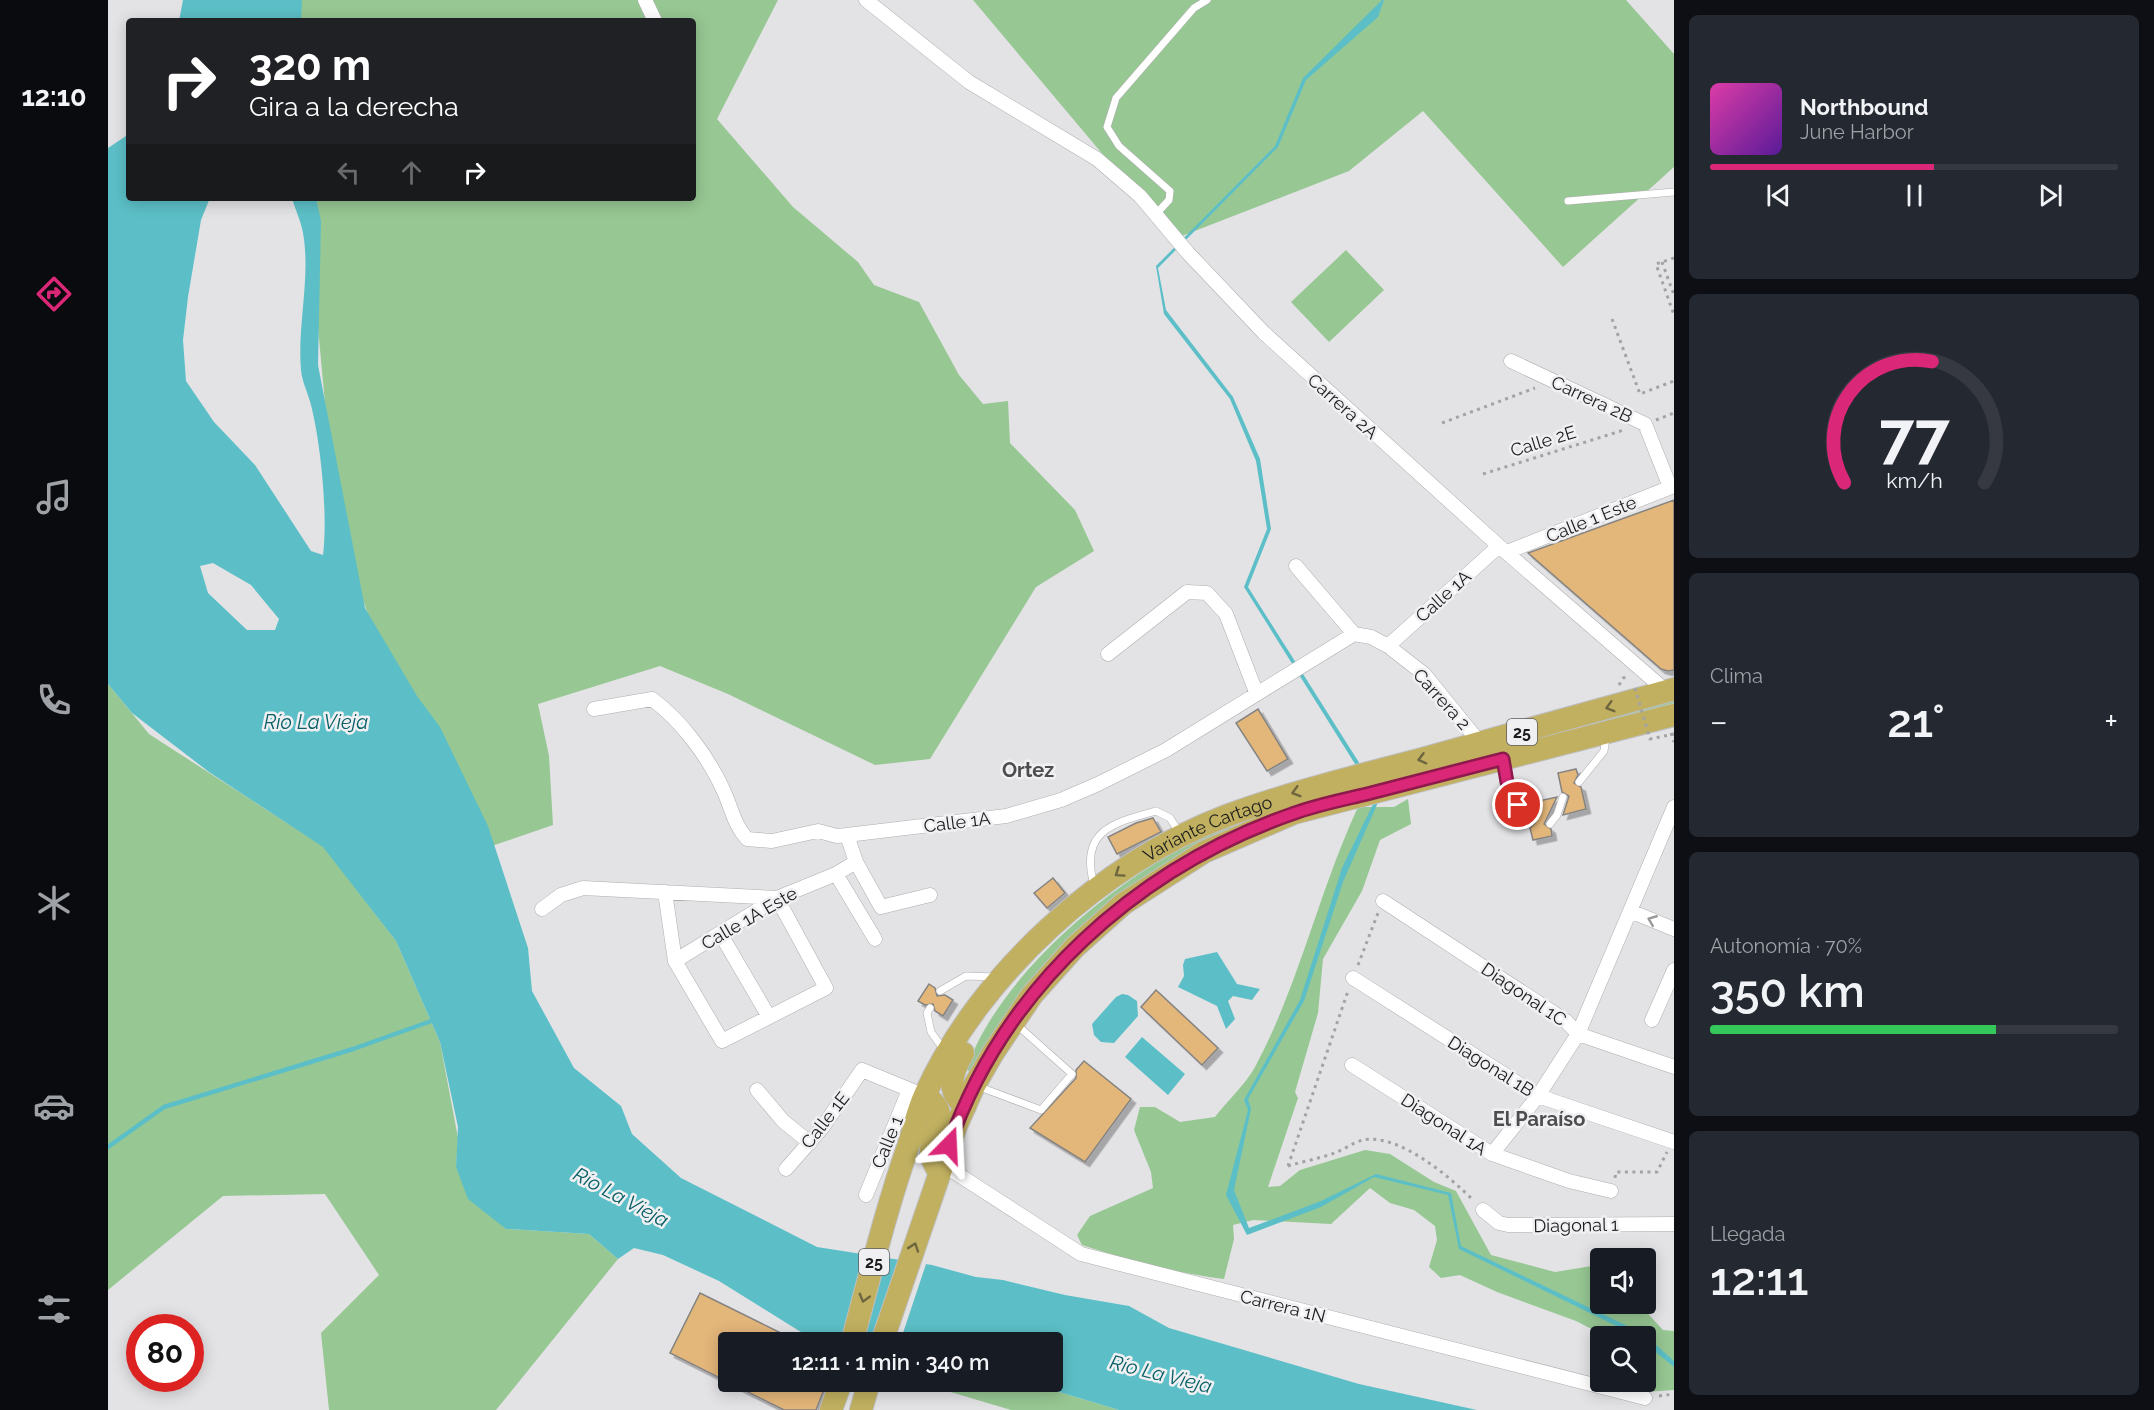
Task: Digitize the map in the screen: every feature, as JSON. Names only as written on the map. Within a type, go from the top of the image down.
[{"type":"highway","name":"Variante Cartago","points":[[1381,780],[1480,743],[1670,690]]},
{"type":"highway","name":"Variante Cartago","points":[[855,1332],[896,1181],[917,1093],[1003,977],[1046,932],[1095,890],[1181,836],[1224,816],[1288,795],[1355,786],[1503,759],[1674,715]]},
{"type":"highway","name":"Variante Cartago","points":[[938,1177],[970,1096],[1013,1022],[1075,947],[1123,904],[1167,873],[1233,837],[1355,786]]},
{"type":"highway","points":[[964,1028],[965,1050],[951,1075],[953,1091],[970,1096]]},
{"type":"highway","points":[[917,1093],[934,1103],[939,1114],[931,1152],[938,1177]]},
{"type":"highway","name":"25","points":[[885,1332],[938,1177]]},
{"type":"highway","points":[[831,1410],[837,1392]]},
{"type":"highway","points":[[861,1410],[866,1392]]},
{"type":"street","points":[[645,0],[654,18]]},
{"type":"street","name":"Carrera 2A","points":[[866,0],[969,82],[1028,115],[1097,159],[1140,196],[1188,253],[1264,333],[1503,549],[1670,690]]},
{"type":"street","name":"Carrera 2B","points":[[1511,361],[1645,424],[1672,487]]},
{"type":"street","name":"Calle 1 Este","points":[[1503,549],[1672,487]]},
{"type":"street","name":"Calle 1A","points":[[1388,646],[1503,549]]},
{"type":"street","points":[[1296,566],[1354,634]]},
{"type":"street","points":[[1108,654],[1187,592],[1207,593],[1226,614],[1256,692]]},
{"type":"street","name":"Calle 1A","points":[[594,709],[652,699],[664,708],[698,748],[725,792],[739,830],[747,839],[772,841],[818,831],[837,836],[1006,816],[1060,800],[1166,750],[1256,692],[1354,634]]},
{"type":"street","name":"Carrera 2","points":[[1354,634],[1371,637],[1388,646],[1424,674],[1480,743]]},
{"type":"street","points":[[1491,1154],[1538,1096],[1578,1034],[1674,807]]},
{"type":"street","points":[[847,835],[856,862],[881,907],[930,895]]},
{"type":"street","name":"Calle 1A Este","points":[[675,961],[777,898],[836,874],[856,862]]},
{"type":"street","points":[[836,874],[875,939]]},
{"type":"street","points":[[542,909],[561,895],[583,888],[665,892],[777,898],[826,988],[722,1041],[675,961],[665,892]]},
{"type":"street","name":"Diagonal 1C","points":[[1383,901],[1566,1021],[1578,1034],[1674,1066]]},
{"type":"street","points":[[1630,911],[1674,929]]},
{"type":"street","points":[[720,933],[769,1017]]},
{"type":"street","points":[[1652,1020],[1674,970]]},
{"type":"street","name":"Diagonal 1B","points":[[1353,978],[1538,1096],[1673,1142]]},
{"type":"street","name":"Diagonal 1A","points":[[1352,1065],[1491,1154],[1569,1181],[1611,1191]]},
{"type":"street","name":"Calle 1E","points":[[786,1169],[810,1143],[862,1070],[917,1093]]},
{"type":"street","points":[[757,1090],[783,1121],[810,1143]]},
{"type":"street","name":"Calle 1","points":[[866,1195],[917,1093]]},
{"type":"street","name":"Carrera 1N","points":[[938,1177],[1081,1254],[1645,1398]]},
{"type":"street","name":"Diagonal 1","points":[[1483,1210],[1499,1223],[1508,1225],[1674,1224]]},
{"type":"lane","points":[[1160,220],[1169,200],[1170,191],[1119,146],[1107,127],[1116,98],[1194,8],[1207,0]]},
{"type":"lane","points":[[1568,201],[1674,192]]},
{"type":"lane","points":[[1579,782],[1604,750],[1607,731]]},
{"type":"lane","points":[[1503,759],[1507,782],[1529,823]]},
{"type":"lane","points":[[1550,824],[1557,815],[1563,797]]},
{"type":"lane","points":[[1095,890],[1089,868],[1092,842],[1111,825],[1156,811],[1170,818],[1181,836]]},
{"type":"lane","points":[[940,991],[966,976],[1003,977]]},
{"type":"lane","points":[[930,1008],[927,1013],[931,1032],[947,1055]]},
{"type":"lane","points":[[970,1096],[1041,1110],[1072,1074],[1013,1022]]},
{"type":"path","points":[[1674,258],[1656,264],[1674,315]]},
{"type":"path","points":[[1662,262],[1674,295]]},
{"type":"path","name":"Carrera 2B","points":[[1612,319],[1640,394],[1674,381]]},
{"type":"path","points":[[1442,423],[1553,381]]},
{"type":"path","name":"Calle 2E","points":[[1483,474],[1645,424]]},
{"type":"path","points":[[1635,688],[1650,739],[1674,734]]},
{"type":"path","points":[[1383,901],[1353,978],[1288,1166],[1336,1152],[1363,1140],[1378,1142],[1428,1161],[1456,1182],[1483,1210]]},
{"type":"path","points":[[1611,1191],[1616,1173],[1657,1172],[1673,1142]]},
{"type":"green space","points":[[279,0],[778,0],[717,119],[793,207],[858,262],[874,285],[919,302],[959,375],[983,404],[1008,401],[1010,443],[1075,510],[1094,551],[1036,587],[930,759],[875,765],[728,694],[660,666],[538,704],[549,756],[553,825],[483,849],[387,669],[336,522],[306,201],[696,201],[696,18],[282,18]]},
{"type":"green space","points":[[973,0],[1626,0],[1674,54],[1674,167],[1563,267],[1423,111],[1349,171],[1174,239]]},
{"type":"green space","points":[[1346,250],[1384,290],[1329,342],[1291,302]]},
{"type":"green space","points":[[108,684],[149,734],[324,847],[396,941],[440,1042],[458,1138],[456,1167],[506,1229],[589,1234],[618,1259],[496,1410],[329,1410],[321,1333],[379,1275],[325,1194],[223,1196],[108,1290]]},
{"type":"green space","points":[[1674,699],[1674,703],[1468,758],[1199,843],[1136,882],[1066,940],[1041,970],[973,1072],[966,1070],[984,1030],[1011,991],[1043,954],[1080,918],[1121,887],[1163,859],[1205,836],[1260,813]]},
{"type":"green space","points":[[1408,799],[1411,824],[1380,840],[1362,891],[1323,959],[1318,1013],[1295,1092],[1298,1098],[1268,1187],[1280,1186],[1300,1170],[1365,1150],[1390,1154],[1434,1182],[1456,1191],[1491,1255],[1555,1272],[1590,1266],[1590,1314],[1648,1314],[1663,1330],[1674,1331],[1674,1390],[1656,1391],[1656,1326],[1590,1326],[1590,1328],[1460,1275],[1441,1278],[1429,1267],[1437,1240],[1435,1226],[1414,1210],[1390,1203],[1370,1188],[1331,1224],[1253,1220],[1233,1225],[1234,1239],[1224,1279],[1170,1270],[1117,1256],[1082,1245],[1077,1235],[1090,1216],[1153,1188],[1151,1172],[1134,1130],[1140,1107],[1155,1107],[1180,1122],[1215,1117],[1246,1080],[1255,1067],[1284,1004],[1344,839],[1358,807],[1394,807]]},
{"type":"green space","points":[[951,1392],[1059,1392],[1119,1410],[1011,1410]]},
{"type":"water","points":[[183,0],[302,0],[301,18],[180,18]]},
{"type":"water","points":[[1384,0],[1378,17],[1306,80],[1278,147],[1158,268],[1166,310],[1233,397],[1260,459],[1271,529],[1248,587],[1377,791],[1379,800],[1343,882],[1304,1001],[1248,1099],[1251,1109],[1234,1190],[1249,1228],[1321,1201],[1376,1174],[1451,1193],[1461,1246],[1590,1308],[1590,1313],[1459,1249],[1448,1195],[1374,1177],[1321,1207],[1247,1235],[1226,1195],[1248,1110],[1244,1100],[1300,1000],[1342,868],[1375,800],[1372,791],[1244,587],[1267,529],[1256,461],[1230,399],[1164,314],[1156,266],[1275,146],[1303,78]]},
{"type":"water","name":"Río La Vieja","points":[[126,136],[126,201],[209,201],[201,220],[188,297],[183,340],[186,381],[214,422],[255,465],[311,551],[323,555],[325,521],[321,459],[315,421],[301,370],[305,250],[302,229],[293,201],[317,201],[321,221],[318,365],[365,608],[417,696],[440,727],[488,826],[528,948],[532,991],[574,1068],[621,1106],[632,1134],[681,1178],[817,1247],[932,1265],[976,1277],[1003,1280],[1065,1295],[1129,1306],[1169,1328],[1359,1384],[1477,1410],[1119,1410],[1059,1392],[1063,1392],[1063,1332],[801,1332],[719,1281],[663,1255],[634,1248],[618,1259],[589,1234],[506,1229],[468,1199],[456,1167],[458,1127],[440,1042],[396,941],[323,847],[209,772],[132,713],[108,684],[108,148]],"holes":[[[213,563],[251,585],[279,619],[275,630],[247,630],[208,593],[200,566]]]},
{"type":"water","points":[[1217,952],[1237,984],[1260,989],[1252,1000],[1233,996],[1228,1001],[1235,1019],[1226,1029],[1217,1006],[1178,987],[1184,976],[1185,959]]},
{"type":"water","points":[[1122,994],[1137,1001],[1138,1016],[1114,1043],[1101,1042],[1094,1035],[1092,1024],[1116,997]]},
{"type":"water","points":[[1142,1037],[1185,1074],[1168,1095],[1125,1057]]},
{"type":"water","points":[[1592,1314],[1602,1314],[1627,1326],[1617,1326]]},
{"type":"water","points":[[1656,1345],[1674,1361],[1674,1367],[1656,1352]]},
{"type":"pier","points":[[901,1257],[927,1261],[903,1332],[875,1332]]},
{"type":"building","points":[[1674,500],[1674,670],[1668,671],[1661,669],[1528,553]]},
{"type":"building","points":[[1258,709],[1288,759],[1267,771],[1236,723]]},
{"type":"building","points":[[1576,769],[1578,775],[1574,783],[1581,787],[1586,809],[1563,815],[1569,796],[1562,792],[1558,773]]},
{"type":"building","points":[[1557,797],[1544,824],[1551,829],[1552,836],[1533,840],[1530,828],[1535,823],[1525,804]]},
{"type":"building","points":[[1153,818],[1161,832],[1117,854],[1108,837],[1136,823]]},
{"type":"building","points":[[1053,878],[1065,893],[1047,908],[1034,893]]},
{"type":"building","points":[[929,984],[935,988],[937,996],[945,995],[953,1000],[943,1016],[935,1011],[933,1004],[925,1005],[918,1001]]},
{"type":"building","points":[[1156,990],[1218,1048],[1202,1065],[1141,1007]]},
{"type":"building","points":[[1084,1061],[1131,1099],[1085,1162],[1030,1128],[1076,1078],[1076,1070]]},
{"type":"building","points":[[700,1293],[779,1332],[718,1332],[718,1377],[670,1353]]},
{"type":"building","points":[[748,1392],[823,1392],[816,1410],[784,1410]]},
{"type":"waterway","points":[[108,1147],[164,1107],[353,1049],[437,1019]]},
{"type":"district","name":"Ortez","points":[[1028,770]]},
{"type":"district","name":"El Paraíso","points":[[1539,1119]]},
{"type":"route","points":[[949,1145],[974,1086],[993,1053],[1032,996],[1075,947],[1099,925],[1123,904],[1176,867],[1233,837],[1294,813],[1503,759],[1507,782],[1518,805]]}]
